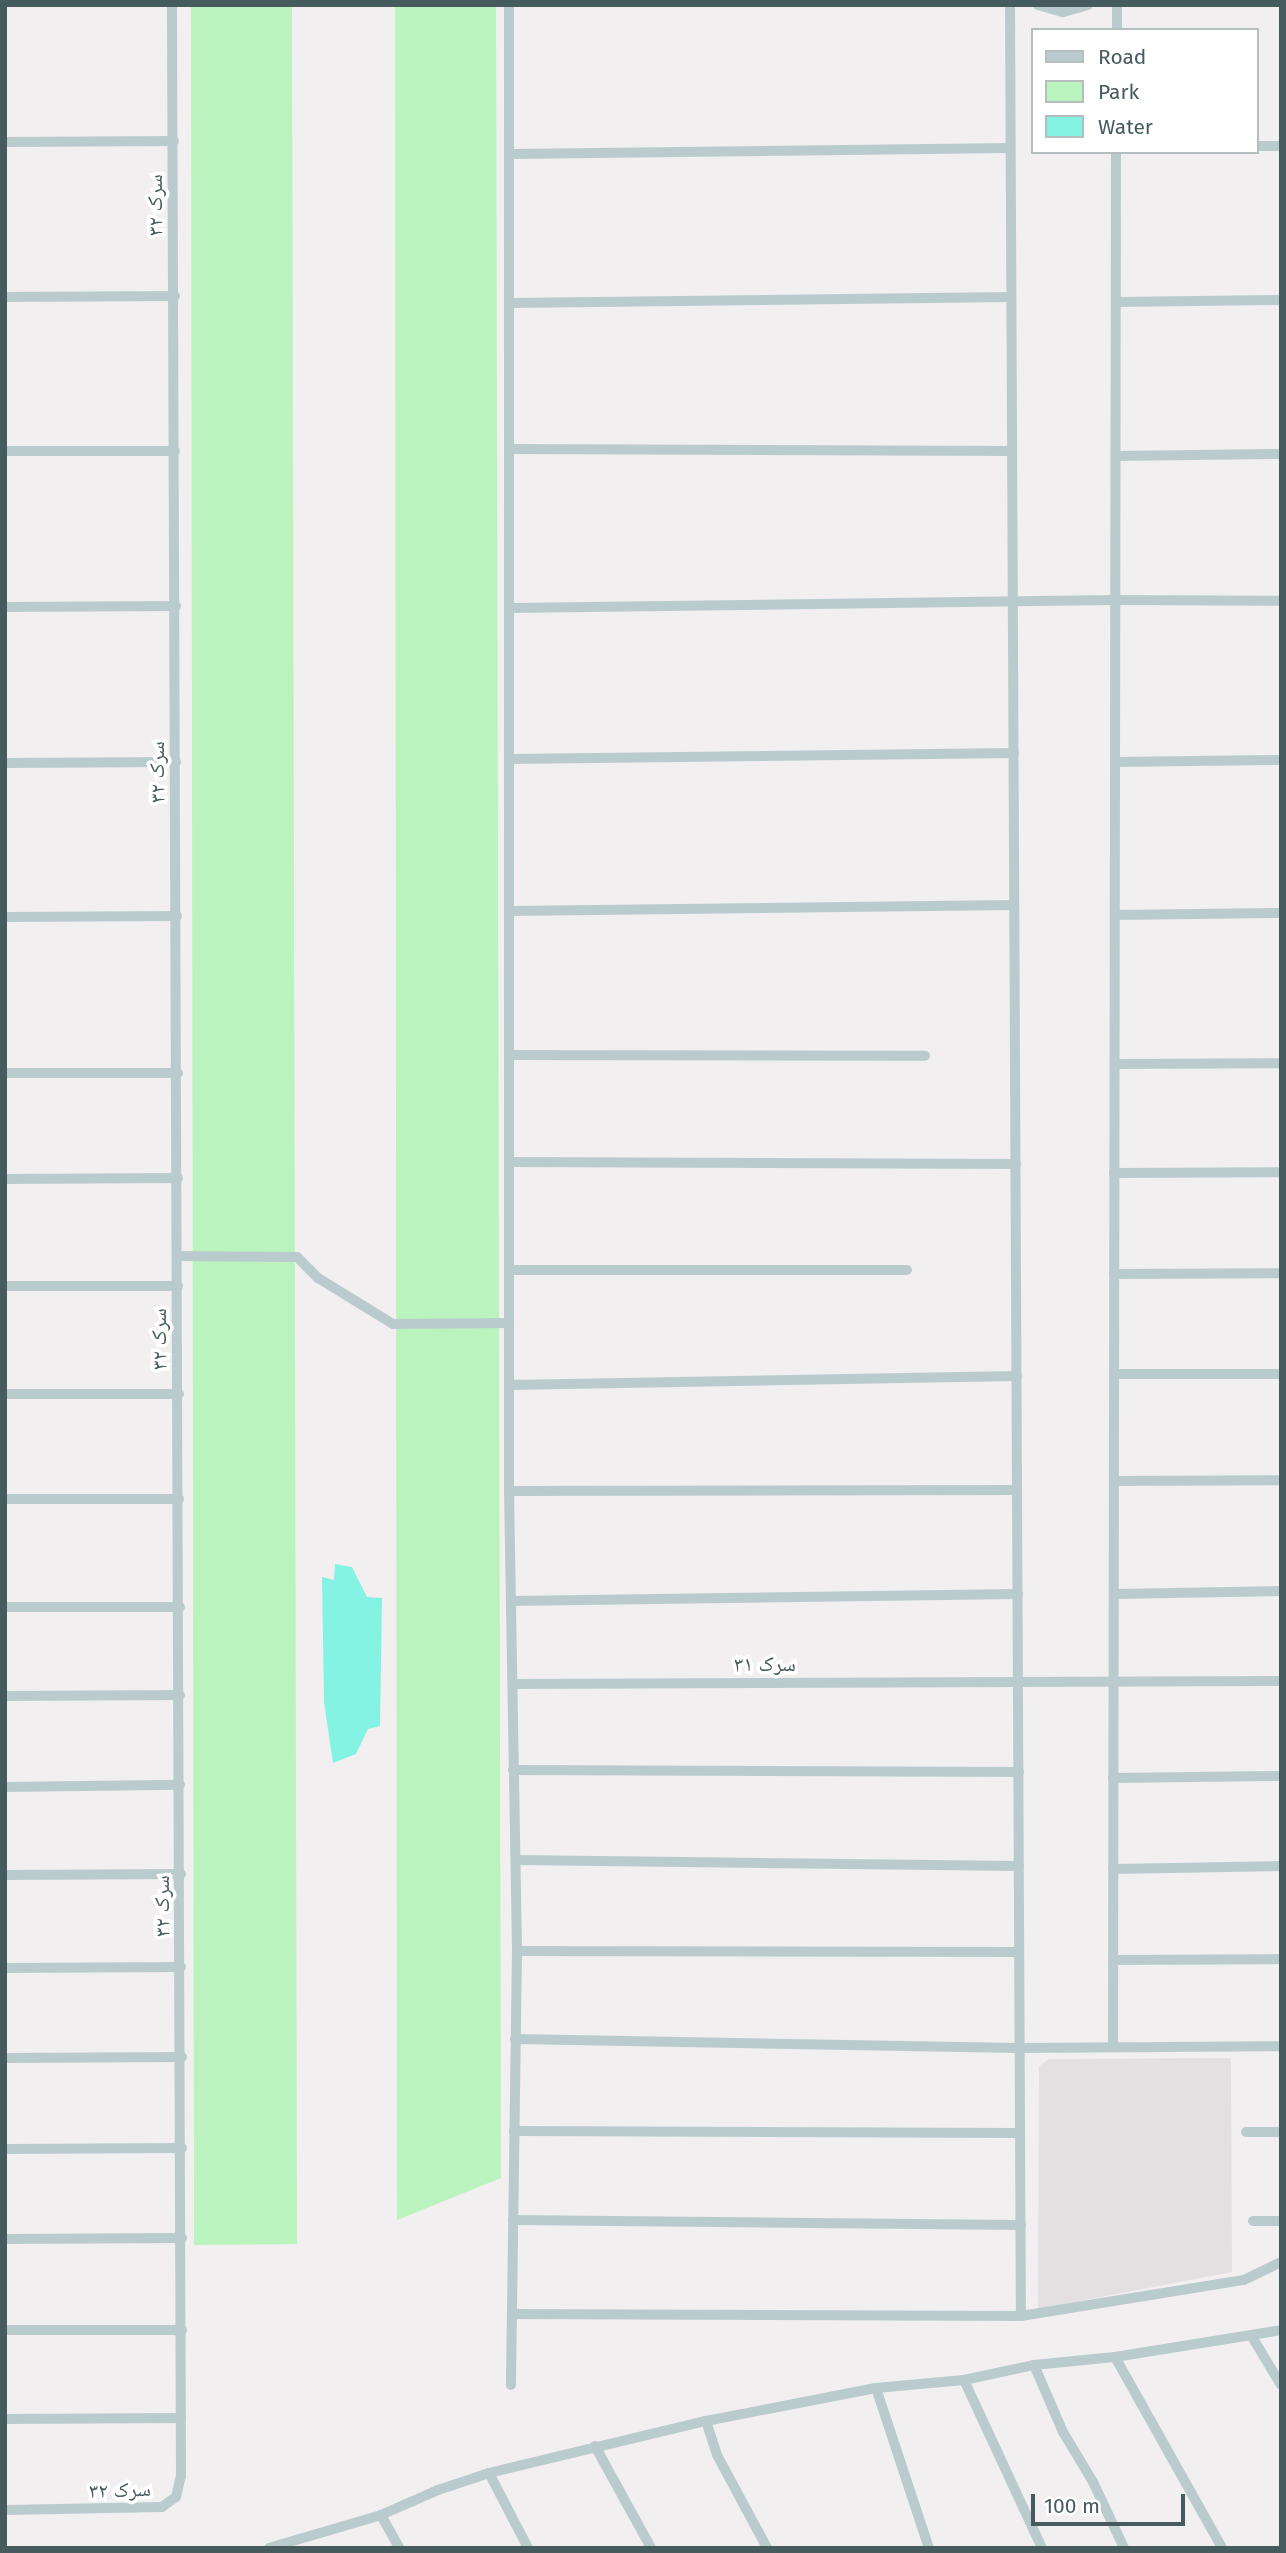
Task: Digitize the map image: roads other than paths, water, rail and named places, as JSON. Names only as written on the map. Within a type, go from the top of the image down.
[{"type":"street","name":"سرک ۳۲","points":[[5,2510],[162,2507],[176,2497],[178,2487],[181,2418],[182,2148],[172,5]]},
{"type":"street","points":[[509,5],[509,1491],[517,1951],[511,2385]]},
{"type":"street","points":[[1010,5],[1021,2316]]},
{"type":"street","points":[[1038,5],[1063,12],[1088,5]]},
{"type":"street","points":[[1117,5],[1117,28]]},
{"type":"street","points":[[5,142],[174,141]]},
{"type":"street","points":[[1258,146],[1281,146]]},
{"type":"street","points":[[511,154],[1010,148]]},
{"type":"street","points":[[1113,2048],[1116,154]]},
{"type":"street","points":[[5,297],[174,296]]},
{"type":"street","points":[[510,303],[1011,297]]},
{"type":"street","points":[[1116,302],[1281,300]]},
{"type":"street","points":[[510,449],[1012,450]]},
{"type":"street","points":[[5,451],[175,451]]},
{"type":"street","points":[[1116,456],[1281,454]]},
{"type":"street","points":[[510,608],[1116,600],[1281,601]]},
{"type":"street","points":[[5,607],[176,606]]},
{"type":"street","points":[[510,760],[1014,753]]},
{"type":"street","points":[[1115,762],[1281,760]]},
{"type":"street","points":[[5,763],[176,762]]},
{"type":"street","points":[[509,911],[1014,905]]},
{"type":"street","points":[[1115,915],[1281,914]]},
{"type":"street","points":[[5,917],[177,916]]},
{"type":"street","points":[[509,1055],[925,1056]]},
{"type":"street","points":[[1115,1064],[1281,1063]]},
{"type":"street","points":[[5,1073],[178,1073]]},
{"type":"street","points":[[509,1162],[1016,1164]]},
{"type":"street","points":[[1114,1173],[1281,1172]]},
{"type":"street","points":[[5,1179],[178,1178]]},
{"type":"street","points":[[178,1256],[297,1257],[318,1278],[393,1324],[509,1323]]},
{"type":"street","points":[[509,1270],[907,1270]]},
{"type":"street","points":[[1114,1274],[1281,1273]]},
{"type":"street","points":[[5,1286],[178,1286]]},
{"type":"street","points":[[1114,1374],[1281,1374]]},
{"type":"street","points":[[509,1385],[1017,1376]]},
{"type":"street","points":[[5,1394],[179,1394]]},
{"type":"street","points":[[1114,1481],[1281,1480]]},
{"type":"street","points":[[509,1491],[1017,1490]]},
{"type":"street","points":[[5,1499],[179,1499]]},
{"type":"street","points":[[1114,1594],[1281,1591]]},
{"type":"street","points":[[511,1601],[1018,1594]]},
{"type":"street","points":[[5,1607],[180,1607]]},
{"type":"street","name":"سرک ۳۱","points":[[513,1684],[1281,1681]]},
{"type":"street","points":[[5,1696],[180,1695]]},
{"type":"street","points":[[513,1770],[1018,1772]]},
{"type":"street","points":[[1113,1778],[1281,1776]]},
{"type":"street","points":[[5,1787],[180,1785]]},
{"type":"street","points":[[516,1860],[1019,1866]]},
{"type":"street","points":[[1113,1869],[1281,1866]]},
{"type":"street","points":[[5,1875],[181,1874]]},
{"type":"street","points":[[517,1951],[1019,1952]]},
{"type":"street","points":[[1113,1960],[1281,1959]]},
{"type":"street","points":[[5,1968],[181,1967]]},
{"type":"street","points":[[515,2039],[1020,2049],[1281,2046]]},
{"type":"street","points":[[5,2058],[181,2057]]},
{"type":"street","points":[[514,2131],[1020,2133]]},
{"type":"street","points":[[1246,2132],[1281,2132]]},
{"type":"street","points":[[5,2149],[182,2148]]},
{"type":"street","points":[[513,2220],[1021,2225]]},
{"type":"street","points":[[1253,2221],[1281,2221]]},
{"type":"street","points":[[5,2239],[182,2238]]},
{"type":"street","points":[[512,2314],[1021,2316],[1244,2280],[1281,2262]]},
{"type":"street","points":[[5,2330],[182,2330]]},
{"type":"street","points":[[269,2548],[381,2515],[438,2490],[489,2473],[706,2421],[876,2388],[964,2380],[1034,2365],[1115,2357],[1281,2330]]},
{"type":"street","points":[[1251,2335],[1281,2385]]},
{"type":"street","points":[[1115,2357],[1222,2548]]},
{"type":"street","points":[[1034,2365],[1063,2432],[1093,2482],[1124,2548]]},
{"type":"street","points":[[964,2380],[1042,2548]]},
{"type":"street","points":[[876,2388],[929,2548]]},
{"type":"street","points":[[5,2419],[181,2418]]},
{"type":"street","points":[[706,2421],[717,2455],[767,2548]]},
{"type":"street","points":[[595,2446],[651,2548]]},
{"type":"street","points":[[489,2473],[528,2548]]},
{"type":"street","points":[[381,2515],[399,2548]]},
{"type":"water","points":[[335,1564],[352,1567],[367,1597],[382,1598],[380,1726],[368,1729],[356,1754],[333,1763],[324,1702],[322,1577],[334,1580]]}]
